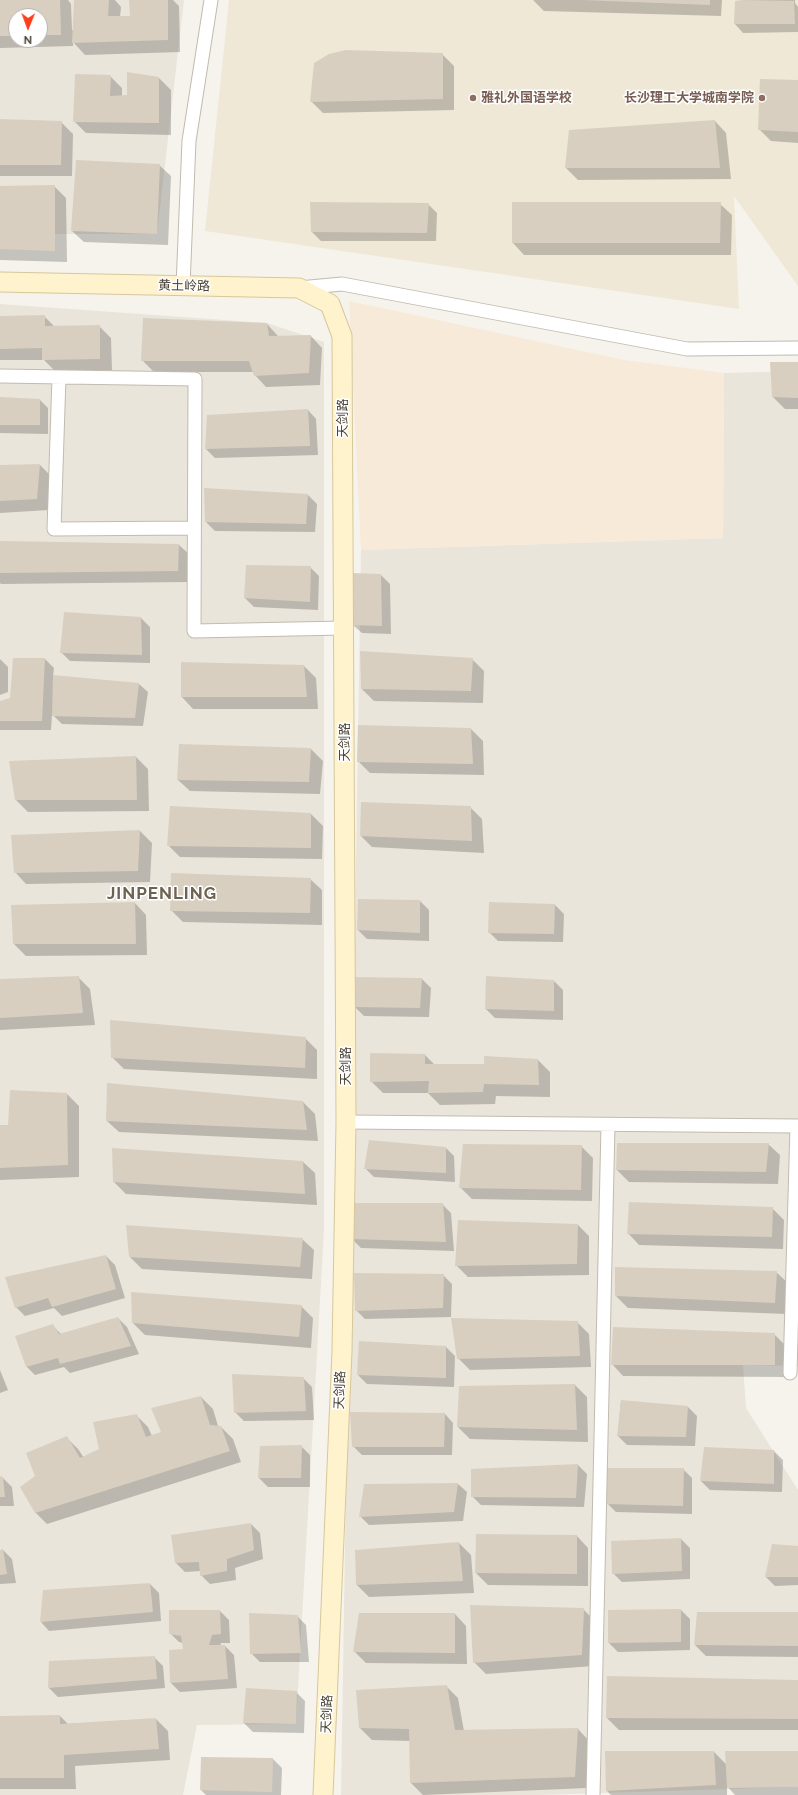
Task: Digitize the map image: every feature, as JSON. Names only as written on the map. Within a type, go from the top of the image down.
[{"type":"street","points":[[183,286],[189,141],[211,0]]},
{"type":"street","name":"黄土岭路","points":[[0,282],[299,288],[330,304],[342,336]]},
{"type":"street","points":[[299,288],[342,284],[687,348],[798,348]]},
{"type":"street","name":"天剑路","points":[[323,1795],[342,1351],[346,1122],[342,336]]},
{"type":"street","points":[[0,376],[195,379],[194,631],[344,628]]},
{"type":"street","points":[[59,377],[54,529],[194,528]]},
{"type":"street","points":[[346,1122],[797,1126],[790,1373]]},
{"type":"street","points":[[593,1795],[608,1125]]},
{"type":"shaded area","points":[[0,0],[184,0],[157,234],[0,234]]},
{"type":"shaded area","name":"雅礼外国语学校","points":[[229,0],[798,0],[798,286],[734,196],[739,309],[205,231]]},
{"type":"shaded area","points":[[349,301],[624,360],[724,373],[723,538],[361,550]]},
{"type":"shaded area","points":[[0,304],[267,323],[324,342],[324,1230],[296,1724],[197,1725],[183,1795],[0,1795]]},
{"type":"shaded area","points":[[798,371],[798,1366],[743,1365],[746,1408],[798,1490],[798,1787],[538,1795],[341,1795],[361,550],[723,538],[724,373]]},
{"type":"building","points":[[0,0],[60,0],[61,35],[48,35],[48,8],[8,8],[8,36],[0,36]]},
{"type":"building","points":[[74,0],[109,0],[108,16],[130,16],[129,0],[168,0],[168,40],[72,43]]},
{"type":"building","points":[[582,0],[710,0],[710,5]]},
{"type":"building","points":[[735,1],[794,1],[795,24],[734,24]]},
{"type":"building","points":[[346,50],[443,53],[443,99],[310,102],[314,63],[329,54]]},
{"type":"building","points":[[127,72],[159,77],[159,123],[73,122],[75,74],[111,75],[110,96],[127,95]]},
{"type":"building","points":[[760,79],[798,80],[798,132],[758,130]]},
{"type":"building","points":[[0,119],[62,121],[61,165],[0,165]]},
{"type":"building","points":[[715,120],[720,168],[565,168],[569,130]]},
{"type":"building","points":[[76,160],[160,164],[157,234],[71,231]]},
{"type":"building","points":[[55,185],[55,251],[0,249],[0,186]]},
{"type":"building","points":[[310,202],[429,203],[427,233],[311,232]]},
{"type":"building","points":[[512,202],[721,202],[720,243],[512,243]]},
{"type":"building","points":[[45,315],[45,326],[100,325],[100,359],[42,360],[42,348],[0,349],[0,316]]},
{"type":"building","points":[[143,318],[267,323],[269,336],[311,335],[309,373],[254,376],[249,361],[141,361]]},
{"type":"building","points":[[770,362],[798,362],[798,398],[772,397]]},
{"type":"building","points":[[0,397],[40,399],[40,425],[0,425]]},
{"type":"building","points":[[308,409],[310,446],[205,449],[207,415]]},
{"type":"building","points":[[40,464],[37,499],[0,501],[0,465]]},
{"type":"building","points":[[204,488],[308,494],[306,524],[205,522]]},
{"type":"building","points":[[0,541],[179,544],[178,571],[0,573]]},
{"type":"building","points":[[246,565],[311,566],[310,602],[244,598]]},
{"type":"building","points":[[352,573],[381,574],[382,626],[352,625]]},
{"type":"building","points":[[64,612],[141,617],[142,655],[60,653]]},
{"type":"building","points":[[360,651],[473,658],[471,691],[361,689]]},
{"type":"building","points":[[13,658],[45,658],[42,721],[0,721],[0,701],[10,698]]},
{"type":"building","points":[[181,662],[304,665],[307,697],[181,697]]},
{"type":"building","points":[[53,675],[139,683],[135,718],[52,716]]},
{"type":"building","points":[[358,725],[471,728],[473,764],[357,762]]},
{"type":"building","points":[[179,744],[311,748],[309,782],[177,780]]},
{"type":"building","points":[[136,756],[137,800],[15,800],[9,761]]},
{"type":"building","points":[[361,802],[471,806],[472,841],[360,836]]},
{"type":"building","points":[[170,806],[311,813],[311,848],[167,846]]},
{"type":"building","points":[[140,830],[138,871],[14,873],[11,835]]},
{"type":"building","points":[[171,873],[311,878],[310,913],[170,911]]},
{"type":"building","points":[[358,899],[420,900],[420,933],[357,930]]},
{"type":"building","points":[[135,902],[136,944],[13,944],[11,905]]},
{"type":"building","points":[[489,902],[555,904],[554,934],[488,933]]},
{"type":"building","points":[[79,976],[83,1013],[0,1018],[0,979]]},
{"type":"building","points":[[486,976],[554,980],[554,1011],[485,1009]]},
{"type":"building","points":[[351,977],[422,978],[420,1008],[354,1007]]},
{"type":"building","points":[[110,1020],[306,1037],[305,1068],[111,1058]]},
{"type":"building","points":[[370,1053],[425,1054],[425,1064],[484,1064],[484,1056],[538,1059],[539,1085],[484,1084],[483,1092],[428,1093],[429,1081],[370,1082]]},
{"type":"building","points":[[107,1083],[303,1101],[307,1130],[106,1121]]},
{"type":"building","points":[[10,1090],[67,1093],[68,1165],[0,1168],[0,1125],[8,1125]]},
{"type":"building","points":[[369,1140],[446,1147],[446,1173],[364,1169]]},
{"type":"building","points":[[617,1143],[769,1143],[766,1172],[616,1170]]},
{"type":"building","points":[[463,1144],[582,1145],[581,1190],[459,1188]]},
{"type":"building","points":[[112,1148],[303,1161],[305,1194],[113,1182]]},
{"type":"building","points":[[629,1202],[773,1207],[772,1237],[627,1234]]},
{"type":"building","points":[[351,1203],[443,1203],[446,1242],[351,1239]]},
{"type":"building","points":[[458,1220],[578,1224],[577,1264],[455,1266]]},
{"type":"building","points":[[126,1225],[303,1238],[300,1267],[129,1257]]},
{"type":"building","points":[[106,1255],[116,1289],[52,1307],[48,1298],[15,1308],[5,1277]]},
{"type":"building","points":[[615,1267],[777,1271],[775,1303],[615,1296]]},
{"type":"building","points":[[354,1273],[444,1274],[443,1308],[355,1311]]},
{"type":"building","points":[[131,1292],[302,1305],[299,1337],[132,1323]]},
{"type":"building","points":[[118,1317],[131,1346],[60,1364],[58,1358],[26,1367],[15,1336],[53,1324],[59,1334]]},
{"type":"building","points":[[451,1318],[578,1321],[580,1356],[457,1359]]},
{"type":"building","points":[[613,1327],[775,1333],[775,1365],[611,1365]]},
{"type":"building","points":[[359,1341],[446,1346],[446,1378],[357,1375]]},
{"type":"building","points":[[232,1374],[304,1377],[306,1411],[234,1413]]},
{"type":"building","points":[[575,1384],[577,1430],[457,1427],[459,1386]]},
{"type":"building","points":[[201,1396],[210,1425],[221,1426],[230,1451],[35,1513],[20,1487],[35,1476],[26,1453],[67,1436],[80,1458],[99,1449],[93,1422],[137,1414],[146,1437],[161,1432],[151,1408]]},
{"type":"building","points":[[621,1400],[688,1406],[686,1437],[617,1436]]},
{"type":"building","points":[[350,1412],[445,1413],[444,1447],[352,1447]]},
{"type":"building","points":[[302,1445],[301,1478],[258,1478],[260,1446]]},
{"type":"building","points":[[704,1447],[774,1450],[774,1484],[700,1481]]},
{"type":"building","points":[[578,1464],[576,1498],[471,1497],[471,1469]]},
{"type":"building","points":[[604,1468],[684,1468],[683,1506],[606,1504]]},
{"type":"building","points":[[0,1476],[3,1477],[5,1497],[0,1497]]},
{"type":"building","points":[[458,1483],[454,1512],[359,1517],[364,1484]]},
{"type":"building","points":[[251,1523],[254,1550],[227,1559],[227,1571],[200,1576],[199,1562],[175,1563],[171,1535]]},
{"type":"building","points":[[476,1534],[577,1535],[577,1574],[475,1573]]},
{"type":"building","points":[[681,1538],[682,1571],[612,1574],[611,1541]]},
{"type":"building","points":[[459,1542],[463,1581],[356,1585],[355,1550]]},
{"type":"building","points":[[772,1544],[798,1546],[798,1577],[765,1577]]},
{"type":"building","points":[[3,1549],[7,1574],[0,1575],[0,1550]]},
{"type":"building","points":[[150,1583],[153,1612],[40,1622],[43,1590]]},
{"type":"building","points":[[470,1605],[584,1608],[582,1655],[473,1663]]},
{"type":"building","points":[[681,1609],[681,1642],[608,1643],[608,1610]]},
{"type":"building","points":[[169,1610],[220,1610],[221,1634],[212,1635],[209,1645],[225,1645],[228,1679],[170,1683],[169,1650],[183,1649],[181,1636],[169,1634]]},
{"type":"building","points":[[697,1612],[798,1612],[798,1646],[694,1645]]},
{"type":"building","points":[[249,1613],[298,1615],[301,1653],[250,1654]]},
{"type":"building","points":[[359,1613],[455,1613],[455,1653],[353,1652]]},
{"type":"building","points":[[155,1656],[157,1679],[48,1688],[49,1661]]},
{"type":"building","points":[[607,1676],[798,1680],[798,1719],[606,1718]]},
{"type":"building","points":[[447,1685],[455,1730],[578,1728],[575,1777],[410,1783],[409,1729],[359,1728],[356,1690]]},
{"type":"building","points":[[246,1688],[297,1691],[296,1724],[243,1723]]},
{"type":"building","points":[[60,1715],[60,1724],[156,1718],[159,1749],[64,1755],[64,1778],[0,1778],[0,1716]]},
{"type":"building","points":[[605,1751],[714,1751],[716,1785],[606,1791]]},
{"type":"building","points":[[725,1751],[798,1751],[798,1787],[727,1788]]},
{"type":"building","points":[[201,1757],[273,1758],[272,1792],[200,1790]]},
{"type":"place","name":"雅礼外国语学校","points":[[473,98]]},
{"type":"place","name":"长沙理工大学城南学院","points":[[762,98]]},
{"type":"district","name":"JINPENLING","points":[[162,894]]}]
